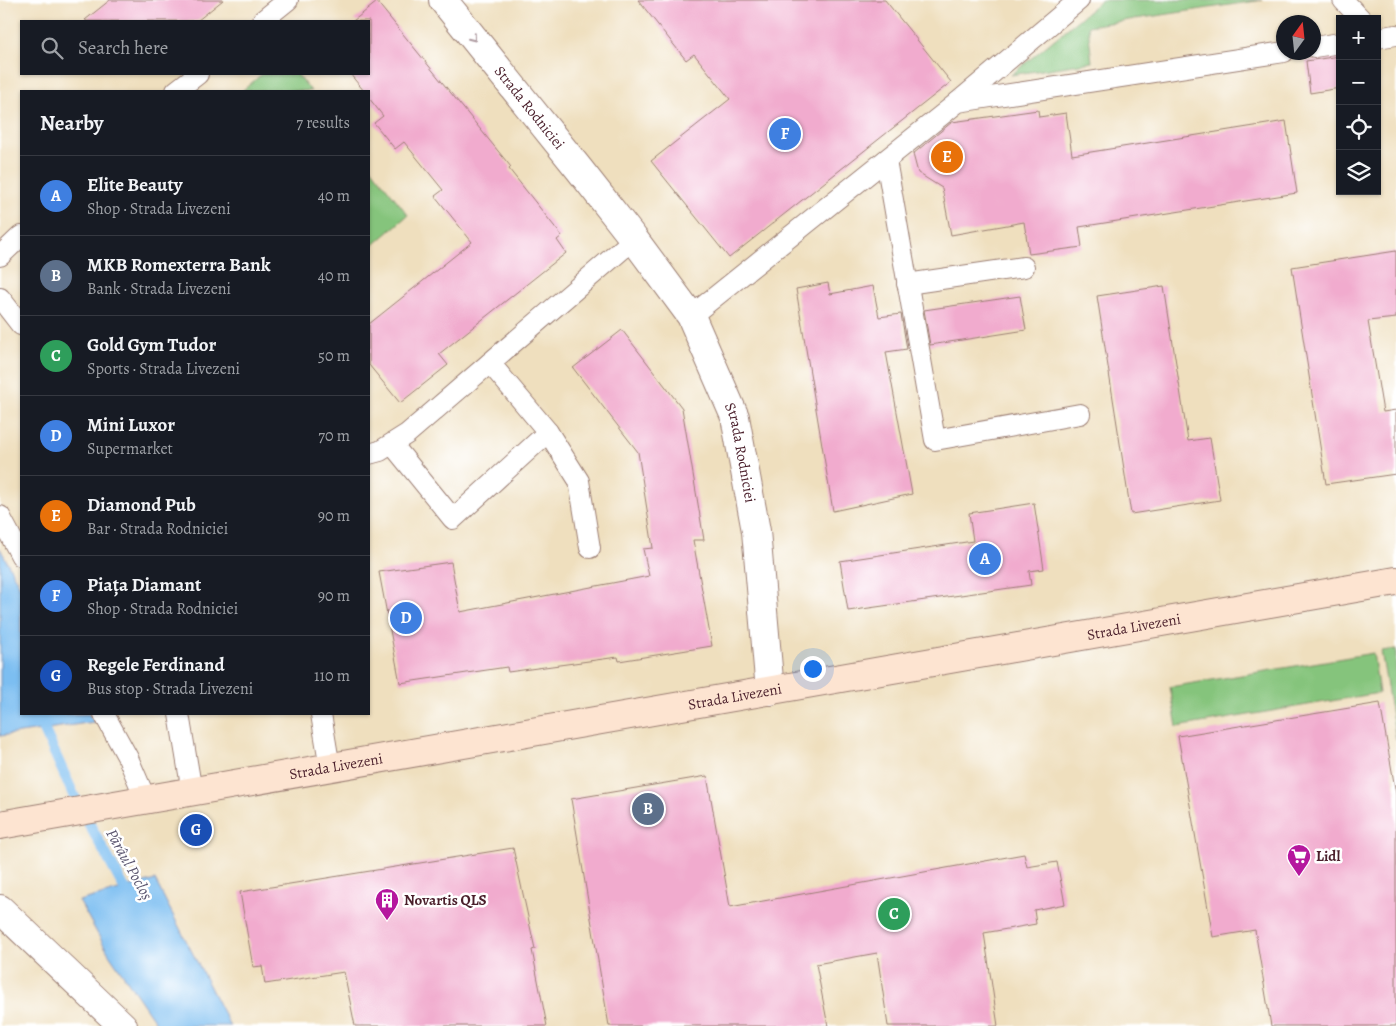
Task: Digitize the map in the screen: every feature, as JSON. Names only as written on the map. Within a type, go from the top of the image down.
[{"type":"main road","name":"Strada Livezeni","points":[[4,824],[1396,581]]},
{"type":"street","name":"Strada Rodniciei","points":[[443,0],[634,239],[690,316],[735,417],[756,531],[770,691]]},
{"type":"street","points":[[0,910],[123,1026]]},
{"type":"lane","points":[[263,20],[288,0]]},
{"type":"lane","points":[[690,316],[958,102],[1079,0]]},
{"type":"lane","points":[[1343,0],[1357,15]]},
{"type":"lane","points":[[1321,47],[1336,45]]},
{"type":"lane","points":[[958,102],[1276,53]]},
{"type":"lane","points":[[177,90],[197,75]]},
{"type":"lane","points":[[886,160],[934,440],[1080,414]]},
{"type":"lane","points":[[0,256],[20,237]]},
{"type":"lane","points":[[370,454],[380,451],[407,434],[634,239]]},
{"type":"lane","points":[[907,284],[1024,267]]},
{"type":"lane","points":[[0,298],[20,324]]},
{"type":"lane","points":[[490,363],[548,432],[579,481],[590,548]]},
{"type":"lane","points":[[392,444],[453,519],[548,432]]},
{"type":"lane","points":[[0,516],[20,554]]},
{"type":"lane","points":[[105,715],[128,758],[143,801]]},
{"type":"lane","points":[[179,715],[192,792]]},
{"type":"lane","points":[[321,715],[330,768]]},
{"type":"green space","points":[[1102,0],[1263,0],[1088,26],[1092,62],[1011,75]]},
{"type":"green space","points":[[261,75],[298,75],[310,90],[243,90]]},
{"type":"green space","points":[[370,166],[408,215],[370,248]]},
{"type":"green space","points":[[1396,649],[1396,740],[1381,651]]},
{"type":"green space","points":[[1373,653],[1379,693],[1177,727],[1170,687]]},
{"type":"water","points":[[0,548],[20,587],[20,715],[90,715],[94,722],[0,736]]},
{"type":"water","points":[[155,880],[230,1026],[158,1026],[109,954],[79,901]]},
{"type":"building","points":[[110,0],[223,0],[198,20],[85,20]]},
{"type":"building","points":[[638,0],[885,0],[951,82],[729,258],[651,161],[730,99],[694,54],[686,60]]},
{"type":"building","points":[[377,2],[511,167],[509,169],[562,236],[557,240],[566,253],[439,354],[448,365],[400,403],[370,366],[370,323],[472,242],[435,196],[443,190],[404,142],[395,149],[374,123],[383,116],[370,99],[370,90],[363,90],[351,75],[370,75],[370,20],[354,20]]},
{"type":"building","points":[[1336,57],[1336,89],[1310,93],[1306,61]]},
{"type":"building","points":[[1038,110],[1039,117],[1066,113],[1072,155],[1286,121],[1297,193],[1079,227],[1082,247],[1029,254],[1024,222],[951,235],[942,188],[918,173],[913,154],[952,122]]},
{"type":"building","points":[[1396,251],[1396,318],[1368,321],[1383,412],[1396,410],[1396,474],[1326,484],[1292,267]]},
{"type":"building","points":[[828,283],[830,294],[873,286],[879,317],[901,314],[907,349],[886,352],[912,494],[833,511],[796,289]]},
{"type":"building","points":[[1164,286],[1188,441],[1210,438],[1220,500],[1131,514],[1097,296]]},
{"type":"building","points":[[1020,296],[1026,330],[930,345],[924,310]]},
{"type":"building","points":[[622,330],[682,408],[704,540],[693,540],[712,646],[619,661],[618,657],[508,672],[507,667],[400,683],[379,572],[451,562],[460,612],[649,576],[643,549],[653,548],[638,452],[573,368]]},
{"type":"building","points":[[1034,503],[1044,569],[1029,571],[1031,585],[848,611],[840,561],[973,541],[969,513]]},
{"type":"building","name":"Lidl","points":[[1380,703],[1396,794],[1396,1026],[1271,1026],[1255,930],[1213,937],[1178,736]]},
{"type":"building","points":[[707,776],[730,907],[1024,854],[1027,867],[1057,862],[1065,904],[1034,910],[1036,924],[984,933],[998,1026],[888,1026],[877,953],[816,964],[828,1026],[609,1026],[571,799]]},
{"type":"building","name":"Novartis QLS","points":[[513,848],[535,949],[532,950],[547,1026],[355,1026],[344,972],[265,984],[262,966],[253,967],[240,892]]},
{"type":"waterway","name":"Pârâul Pocloș","points":[[37,715],[75,798],[132,902]]},
{"type":"place","name":"Piața Diamant","points":[[785,134]]},
{"type":"place","name":"Diamond Pub","points":[[947,157]]},
{"type":"place","name":"Elite Beauty","points":[[985,559]]},
{"type":"place","name":"Mini Luxor","points":[[406,618]]},
{"type":"place","name":"MKB Romexterra Bank","points":[[648,809]]},
{"type":"place","name":"Regele Ferdinand","points":[[196,830]]},
{"type":"place","name":"Lidl","points":[[1299,877]]},
{"type":"place","name":"Gold Gym Tudor","points":[[894,914]]},
{"type":"place","name":"Novartis QLS","points":[[387,921]]}]
